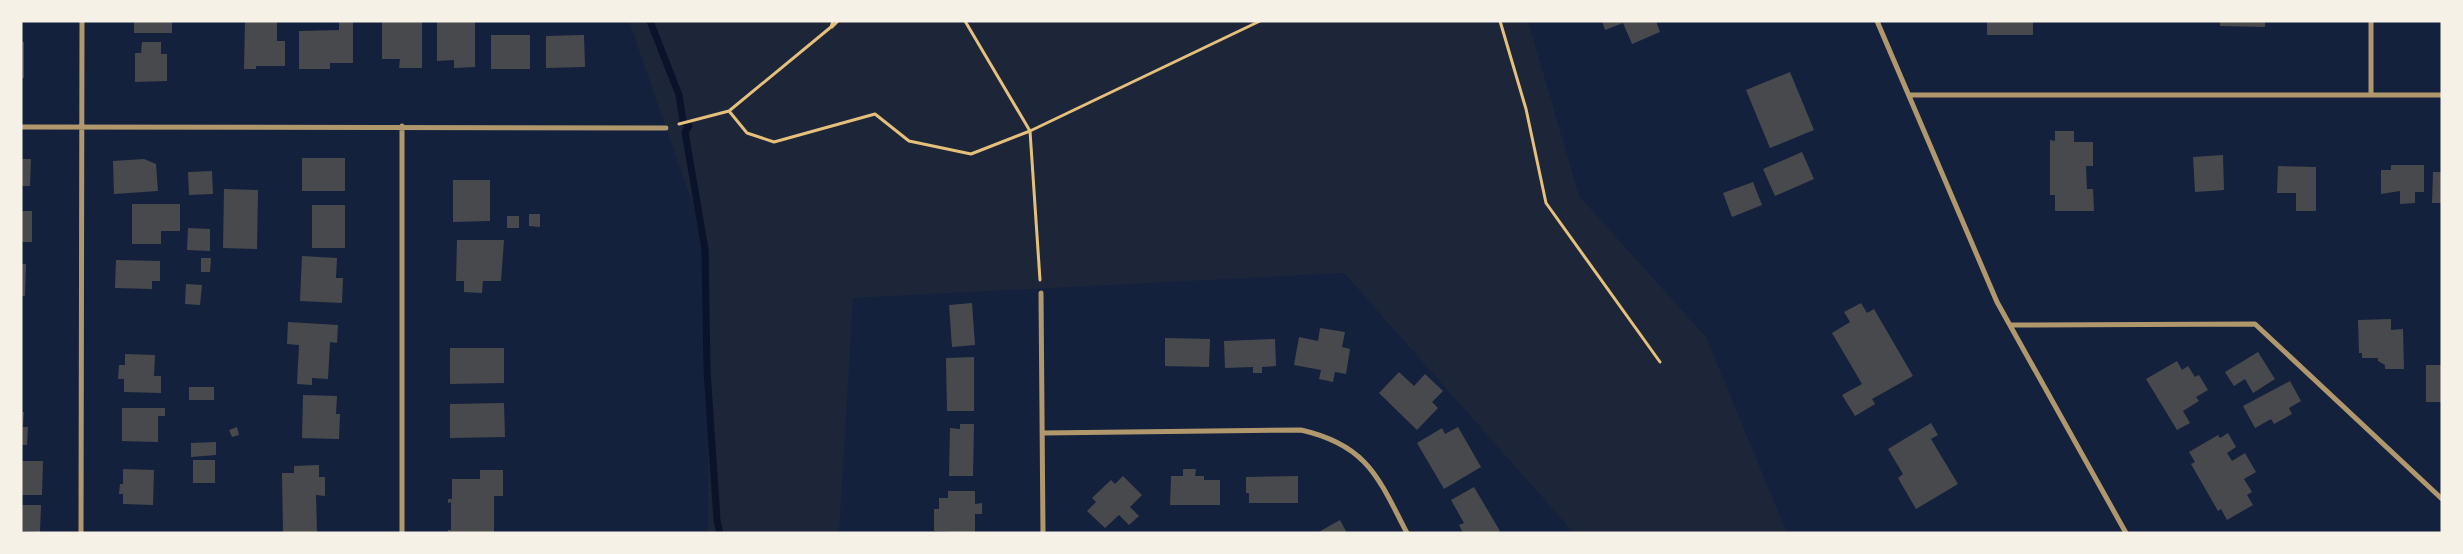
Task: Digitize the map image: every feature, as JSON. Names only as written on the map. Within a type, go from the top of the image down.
[{"type":"street","points":[[81,533],[82,21]]},
{"type":"street","points":[[1877,21],[1998,302],[2126,533]]},
{"type":"street","points":[[2371,21],[2371,95]]},
{"type":"street","points":[[1910,95],[2442,95]]},
{"type":"street","points":[[402,126],[402,533]]},
{"type":"street","points":[[21,127],[402,126],[666,128]]},
{"type":"street","points":[[1041,293],[1043,533]]},
{"type":"street","points":[[2011,325],[2255,324],[2442,499]]},
{"type":"street","points":[[1042,433],[1302,430],[1326,436],[1347,446],[1368,464],[1380,481],[1407,533]]},
{"type":"path","points":[[832,27],[833,21]]},
{"type":"path","points":[[666,128],[729,111],[838,21]]},
{"type":"path","points":[[965,21],[1030,131],[1041,293]]},
{"type":"path","points":[[729,111],[747,134],[774,142],[875,114],[909,141],[971,154],[1030,131],[1260,21]]},
{"type":"path","points":[[1500,21],[1526,109],[1546,203],[1660,362]]},
{"type":"shaded area","points":[[629,21],[1528,21],[1579,196],[1706,337],[1787,533],[1574,533],[1344,273],[853,298],[839,533],[708,533],[709,252]]},
{"type":"building","points":[[134,21],[172,21],[172,33],[134,33]]},
{"type":"building","points":[[245,21],[277,21],[277,41],[285,41],[285,66],[256,66],[256,69],[244,69]]},
{"type":"building","points":[[339,21],[353,21],[353,63],[330,63],[330,69],[299,69],[299,31],[339,30]]},
{"type":"building","points":[[382,21],[422,21],[422,68],[399,68],[400,59],[382,59]]},
{"type":"building","points":[[437,21],[475,21],[475,67],[454,68],[454,60],[437,61]]},
{"type":"building","points":[[1602,21],[1656,21],[1660,32],[1632,44],[1623,23],[1605,30]]},
{"type":"building","points":[[1987,21],[2033,21],[2033,35],[1987,35]]},
{"type":"building","points":[[2220,21],[2265,21],[2265,27],[2220,26]]},
{"type":"building","points":[[491,35],[530,35],[530,69],[491,69]]},
{"type":"building","points":[[584,35],[585,67],[546,68],[546,36]]},
{"type":"building","points":[[21,42],[24,42],[24,78],[21,78]]},
{"type":"building","points":[[142,42],[161,42],[161,54],[167,54],[167,81],[135,82],[135,53],[141,53]]},
{"type":"building","points":[[1790,72],[1814,130],[1770,148],[1746,90]]},
{"type":"building","points":[[2055,131],[2074,131],[2074,142],[2093,142],[2093,166],[2086,166],[2087,189],[2093,189],[2094,211],[2055,211],[2055,195],[2050,195],[2050,140],[2055,141]]},
{"type":"building","points":[[1802,152],[1814,179],[1775,196],[1763,169]]},
{"type":"building","points":[[2223,155],[2224,190],[2195,192],[2193,157]]},
{"type":"building","points":[[302,158],[345,158],[345,191],[302,191]]},
{"type":"building","points":[[21,159],[31,159],[30,186],[21,186]]},
{"type":"building","points":[[144,159],[156,164],[158,191],[114,194],[113,161]]},
{"type":"building","points":[[2391,165],[2424,165],[2424,192],[2415,192],[2415,203],[2400,204],[2400,191],[2381,194],[2381,170],[2391,170]]},
{"type":"building","points":[[2278,166],[2316,167],[2316,211],[2296,211],[2296,193],[2277,193]]},
{"type":"building","points":[[212,171],[213,194],[189,195],[188,172]]},
{"type":"building","points":[[2433,172],[2442,172],[2442,203],[2432,203]]},
{"type":"building","points":[[453,180],[490,180],[490,221],[453,222]]},
{"type":"building","points":[[1753,182],[1762,205],[1732,217],[1723,193]]},
{"type":"building","points":[[224,189],[258,190],[257,249],[223,248]]},
{"type":"building","points":[[132,204],[180,204],[180,231],[161,231],[161,244],[132,244]]},
{"type":"building","points":[[312,205],[345,205],[345,248],[312,248]]},
{"type":"building","points":[[21,211],[32,211],[32,242],[21,242]]},
{"type":"building","points":[[529,214],[540,214],[540,227],[529,226]]},
{"type":"building","points":[[507,216],[519,216],[519,228],[507,228]]},
{"type":"building","points":[[188,228],[210,229],[210,251],[187,250]]},
{"type":"building","points":[[457,240],[504,240],[501,281],[483,281],[482,293],[464,292],[464,281],[456,281]]},
{"type":"building","points":[[302,256],[337,258],[336,278],[343,278],[342,303],[300,301]]},
{"type":"building","points":[[201,258],[211,258],[210,272],[201,272]]},
{"type":"building","points":[[116,260],[160,261],[160,281],[152,281],[152,289],[115,288]]},
{"type":"building","points":[[21,264],[26,264],[25,296],[21,296]]},
{"type":"building","points":[[186,284],[202,285],[200,305],[185,304]]},
{"type":"building","points":[[972,303],[975,345],[952,347],[949,305]]},
{"type":"building","points":[[1861,303],[1867,313],[1874,309],[1913,376],[1872,399],[1875,404],[1855,416],[1842,395],[1862,384],[1832,333],[1850,322],[1844,312]]},
{"type":"building","points":[[2391,319],[2391,330],[2403,329],[2404,369],[2385,369],[2385,365],[2378,361],[2378,358],[2362,358],[2362,353],[2359,353],[2358,320]]},
{"type":"building","points":[[288,322],[338,325],[337,343],[330,342],[328,379],[312,378],[312,385],[297,384],[299,345],[287,344]]},
{"type":"building","points":[[1320,328],[1345,332],[1342,347],[1350,349],[1346,374],[1335,372],[1333,382],[1319,379],[1321,370],[1294,365],[1299,337],[1318,341]]},
{"type":"building","points":[[1165,338],[1210,339],[1209,367],[1165,366]]},
{"type":"building","points":[[1275,339],[1276,366],[1262,367],[1262,373],[1253,373],[1253,367],[1225,368],[1224,341]]},
{"type":"building","points":[[450,348],[504,348],[504,383],[450,384]]},
{"type":"building","points":[[2258,352],[2275,379],[2253,393],[2245,379],[2234,386],[2225,372]]},
{"type":"building","points":[[125,354],[155,355],[154,376],[161,376],[161,393],[124,392],[124,379],[118,379],[119,365],[125,365]]},
{"type":"building","points":[[974,357],[974,411],[947,411],[946,358]]},
{"type":"building","points":[[2177,361],[2182,370],[2188,366],[2195,377],[2199,375],[2208,390],[2196,397],[2199,401],[2183,411],[2190,423],[2177,430],[2146,379]]},
{"type":"building","points":[[2426,365],[2442,365],[2442,402],[2426,402]]},
{"type":"building","points":[[1399,372],[1414,386],[1425,374],[1443,391],[1432,402],[1438,408],[1417,430],[1379,393]]},
{"type":"building","points":[[2290,381],[2301,401],[2289,408],[2292,414],[2274,424],[2271,419],[2255,428],[2243,406]]},
{"type":"building","points":[[189,387],[214,387],[214,400],[189,400]]},
{"type":"building","points":[[303,395],[337,396],[336,414],[340,414],[339,439],[302,438]]},
{"type":"building","points":[[504,403],[505,437],[450,438],[450,404]]},
{"type":"building","points":[[122,408],[165,408],[165,416],[158,416],[158,442],[122,441]]},
{"type":"building","points":[[21,412],[24,412],[23,427],[28,427],[27,445],[21,445]]},
{"type":"building","points":[[1931,423],[1938,435],[1931,439],[1958,484],[1916,509],[1898,478],[1903,474],[1888,449]]},
{"type":"building","points":[[960,424],[974,424],[973,476],[949,476],[950,428],[960,429]]},
{"type":"building","points":[[237,427],[239,435],[232,437],[229,430]]},
{"type":"building","points":[[1458,427],[1481,467],[1444,489],[1417,443],[1442,428],[1445,434]]},
{"type":"building","points":[[2228,433],[2236,447],[2227,453],[2232,461],[2245,453],[2256,472],[2244,479],[2252,492],[2247,495],[2253,505],[2227,520],[2221,509],[2218,511],[2191,464],[2195,462],[2189,452],[2218,435],[2220,438]]},
{"type":"building","points":[[216,442],[216,455],[191,457],[191,443]]},
{"type":"building","points":[[193,460],[215,460],[215,483],[193,483]]},
{"type":"building","points":[[21,461],[43,461],[42,495],[21,495]]},
{"type":"building","points":[[319,465],[319,477],[325,477],[325,496],[316,495],[317,533],[283,533],[282,473],[294,473],[294,466]]},
{"type":"building","points":[[123,469],[154,470],[153,505],[123,504],[123,494],[119,494],[120,484],[123,484]]},
{"type":"building","points":[[1183,469],[1196,469],[1195,476],[1204,476],[1204,480],[1220,480],[1220,505],[1170,505],[1171,476],[1183,476]]},
{"type":"building","points":[[480,470],[503,470],[503,496],[494,496],[494,533],[448,533],[448,530],[451,530],[451,502],[448,503],[448,499],[452,499],[452,479],[480,479]]},
{"type":"building","points":[[1123,476],[1142,495],[1130,507],[1139,516],[1129,525],[1119,515],[1105,528],[1087,511],[1096,502],[1092,498],[1111,480],[1115,484]]},
{"type":"building","points":[[1298,476],[1298,503],[1249,503],[1249,493],[1246,493],[1246,477]]},
{"type":"building","points":[[1474,487],[1500,531],[1496,533],[1463,533],[1459,525],[1464,523],[1451,500]]},
{"type":"building","points":[[948,491],[975,491],[975,504],[982,503],[982,514],[975,514],[975,533],[934,531],[934,509],[939,509],[939,498],[948,498]]},
{"type":"building","points":[[21,505],[41,505],[40,532],[21,531]]},
{"type":"building","points":[[1340,520],[1347,533],[1317,533]]},
{"type":"waterway","points":[[650,21],[679,95],[683,121],[689,126],[685,132],[705,249],[707,370],[717,520],[720,533]]}]
